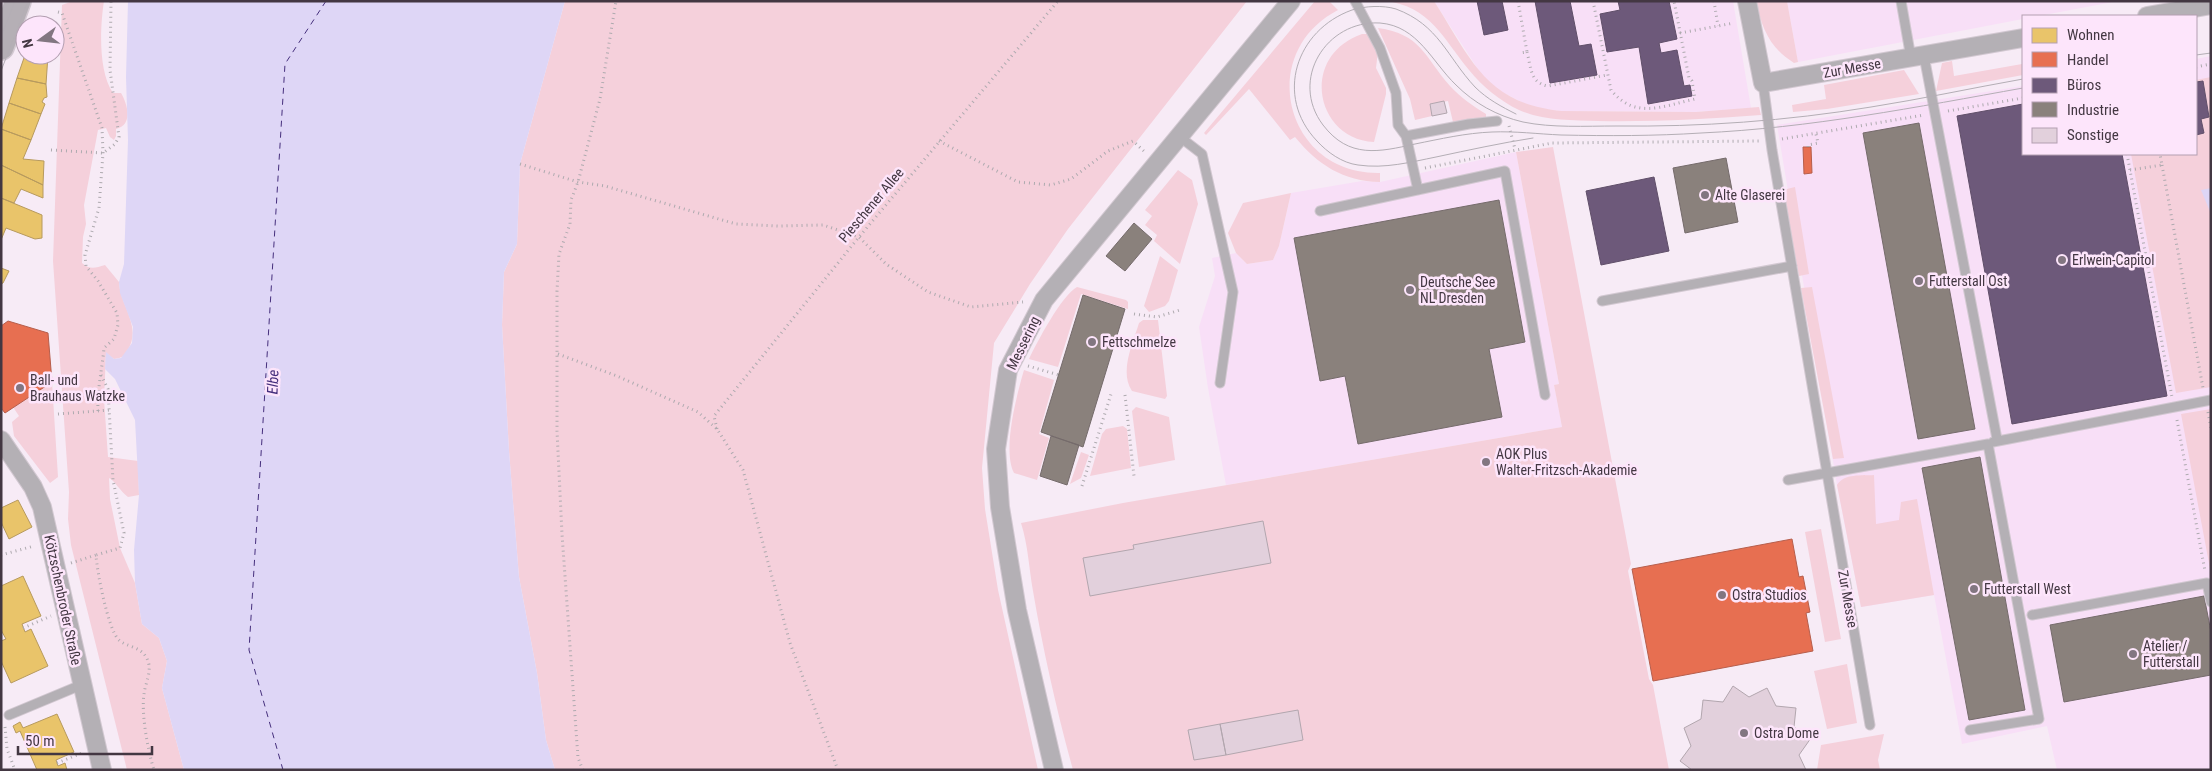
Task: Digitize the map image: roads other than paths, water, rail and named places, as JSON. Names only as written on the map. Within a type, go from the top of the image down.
[{"type":"main road","points":[[1,47],[18,1]]},
{"type":"street","name":"Messering","points":[[1054,770],[1017,610],[1000,507],[996,449],[1008,370],[1044,300],[1292,1]]},
{"type":"street","points":[[1747,1],[1764,83]]},
{"type":"street","points":[[2153,15],[2211,5]]},
{"type":"street","name":"Zur Messe","points":[[1764,83],[2022,38]]},
{"type":"street","name":"Kötzschenbroder Straße","points":[[1,440],[33,487],[42,507],[81,685],[102,770]]},
{"type":"lane","points":[[1355,1],[1380,48],[1396,92],[1398,125],[1406,136],[1418,190]]},
{"type":"lane","points":[[1901,1],[1934,113],[2039,719],[1970,730]]},
{"type":"lane","name":"Zur Messe","points":[[1764,83],[1792,266],[1870,724]]},
{"type":"lane","points":[[1406,136],[1469,124],[1497,122]]},
{"type":"lane","points":[[1180,137],[1202,154],[1233,292],[1220,384]]},
{"type":"lane","points":[[1320,211],[1506,171],[1545,395]]},
{"type":"lane","points":[[1602,302],[1792,266]]},
{"type":"lane","points":[[1788,480],[2208,400]]},
{"type":"lane","points":[[2032,615],[2207,583],[2211,602]]},
{"type":"lane","points":[[9,715],[81,685]]},
{"type":"water","name":"Elbe","points":[[128,1],[565,1],[520,164],[517,244],[504,272],[502,325],[519,577],[537,673],[546,740],[555,770],[184,770],[162,688],[167,661],[159,638],[142,624],[135,583],[134,550],[139,495],[135,420],[115,379],[105,369],[106,352],[114,359],[121,358],[132,343],[133,327],[120,293],[119,282],[124,264],[128,140],[126,77]]},
{"type":"water","points":[[2211,188],[2211,214],[2201,190]]},
{"type":"tram line","points":[[1,37],[15,1]]},
{"type":"tram line","points":[[1,71],[28,1]]},
{"type":"tram line","points":[[1516,114],[1500,106],[1475,87],[1433,33],[1411,16],[1396,9],[1374,6],[1352,10],[1333,20],[1317,33],[1305,48],[1297,66],[1294,85],[1296,104],[1304,123],[1325,149],[1352,164],[1368,166],[1398,164],[1533,138]]},
{"type":"tram line","points":[[2022,79],[1909,101],[1839,112],[1775,119],[1680,125],[1545,125],[1513,119],[1478,103],[1447,76],[1423,46],[1414,38],[1405,31],[1380,23],[1361,25],[1344,31],[1329,42],[1318,56],[1312,72],[1310,90],[1313,108],[1323,125],[1333,136],[1354,148],[1377,150],[1443,138],[1492,132],[1614,136],[1684,134],[1782,127],[1863,116],[2022,88]]},
{"type":"tram line","points":[[2197,55],[2211,53]]},
{"type":"place","name":"Alte Glaserei","points":[[1705,195]]},
{"type":"place","name":"Erlwein-Capitol","points":[[2062,260]]},
{"type":"place","name":"Futterstall Ost","points":[[1919,281]]},
{"type":"place","name":"Deutsche See NL Dresden","points":[[1410,290]]},
{"type":"place","name":"Fettschmelze","points":[[1092,342]]},
{"type":"place","name":"Ball- und Brauhaus Watzke","points":[[20,388]]},
{"type":"place","name":"AOK Plus Walter-Fritzsch-Akademie","points":[[1486,462]]},
{"type":"place","name":"Futterstall West","points":[[1974,589]]},
{"type":"place","name":"Ostra Studios","points":[[1722,595]]},
{"type":"place","name":"Atelier / Futterstall","points":[[2133,654]]},
{"type":"place","name":"Ostra Dome","points":[[1744,733]]}]
